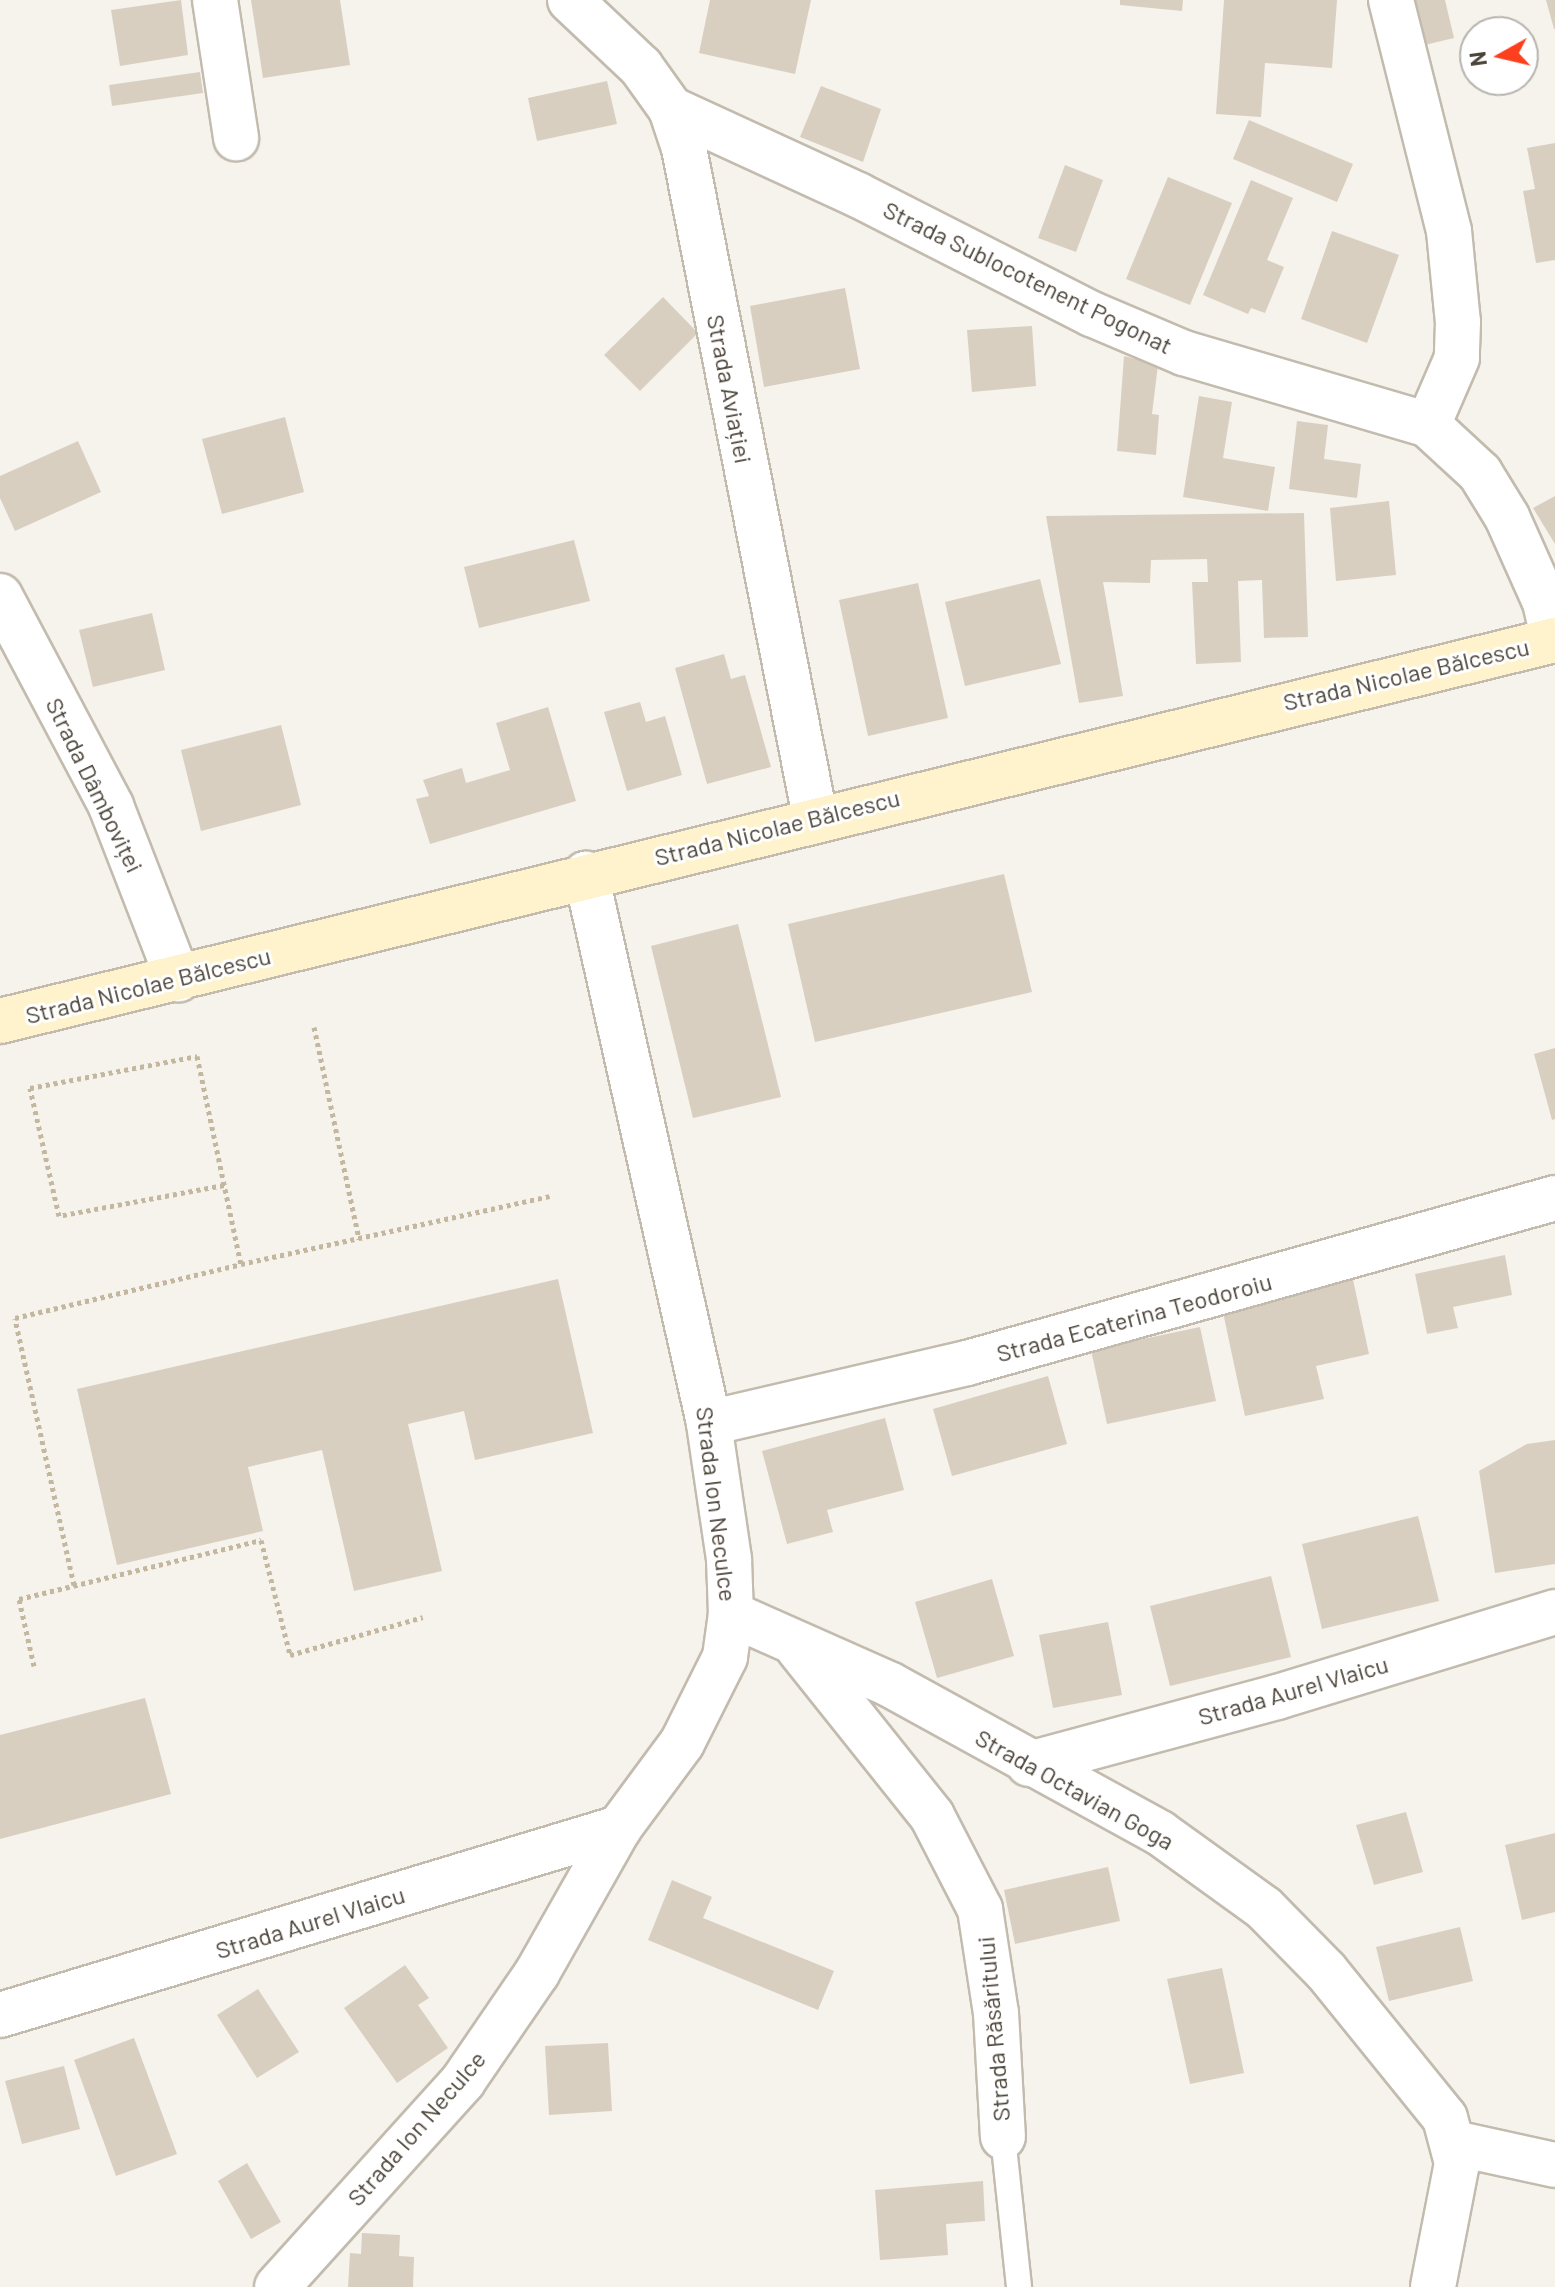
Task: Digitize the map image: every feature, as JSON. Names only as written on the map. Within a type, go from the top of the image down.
[{"type":"main road","name":"Strada Nicolae Bălcescu","points":[[0,1021],[178,979],[815,817],[1554,640]]},
{"type":"street","points":[[215,0],[236,138]]},
{"type":"street","name":"Strada Aviației","points":[[570,0],[641,67],[671,109],[695,201],[815,817]]},
{"type":"street","points":[[1391,0],[1449,231],[1458,322],[1457,358],[1428,425]]},
{"type":"street","name":"Strada Sublocotenent Pogonat","points":[[671,109],[858,195],[1092,314],[1184,353],[1428,425],[1480,473],[1507,517],[1545,602],[1554,640]]},
{"type":"street","name":"Strada Dâmboviței","points":[[0,596],[111,806],[178,979]]},
{"type":"street","name":"Strada Ion Neculce","points":[[277,2287],[463,2081],[537,1973],[619,1828],[651,1790],[702,1707],[725,1657],[731,1614],[709,1423],[586,874]]},
{"type":"street","name":"Strada Ecaterina Teodoroiu","points":[[709,1423],[967,1363],[1555,1198]]},
{"type":"street","name":"Strada Aurel Vlaicu","points":[[1029,1764],[1277,1697],[1555,1612]]},
{"type":"street","name":"Strada Octavian Goga","points":[[731,1614],[889,1684],[1029,1764],[1160,1833],[1264,1908],[1326,1971],[1428,2094],[1454,2143],[1457,2163],[1433,2287]]},
{"type":"street","name":"Strada Răsăritului","points":[[792,1640],[932,1816],[980,1909],[996,2013],[1003,2137]]},
{"type":"street","name":"Strada Aurel Vlaicu","points":[[0,2015],[619,1828]]},
{"type":"street","points":[[1454,2143],[1555,2165]]},
{"type":"lane","name":"Strada Răsăritului","points":[[1003,2137],[1019,2287]]},
{"type":"path","points":[[314,1027],[359,1239]]},
{"type":"path","points":[[224,1185],[59,1216],[30,1088],[197,1056],[241,1264]]},
{"type":"path","points":[[74,1585],[15,1318],[241,1264],[550,1196]]},
{"type":"path","points":[[34,1666],[19,1599],[261,1540],[290,1655],[423,1617]]},
{"type":"building","points":[[181,0],[188,55],[120,66],[111,10]]},
{"type":"building","points":[[251,0],[340,0],[350,65],[263,78]]},
{"type":"building","points":[[710,0],[811,0],[795,74],[699,53]]},
{"type":"building","points":[[1120,0],[1183,0],[1182,11],[1120,5]]},
{"type":"building","points":[[1224,0],[1337,0],[1332,68],[1265,63],[1261,117],[1216,114]]},
{"type":"building","points":[[1401,0],[1445,0],[1454,38],[1412,48]]},
{"type":"building","points":[[1546,0],[1555,0],[1555,29],[1554,29]]},
{"type":"building","points":[[200,72],[203,93],[112,106],[109,85]]},
{"type":"building","points":[[607,81],[617,124],[537,141],[528,98]]},
{"type":"building","points":[[821,86],[881,109],[863,162],[800,137]]},
{"type":"building","points":[[1249,120],[1353,164],[1337,202],[1233,159]]},
{"type":"building","points":[[1555,143],[1555,260],[1536,263],[1523,191],[1535,189],[1527,148]]},
{"type":"building","points":[[1065,165],[1103,180],[1076,252],[1038,238]]},
{"type":"building","points":[[1168,177],[1232,203],[1190,305],[1126,279]]},
{"type":"building","points":[[1251,180],[1293,198],[1267,260],[1284,267],[1265,313],[1251,308],[1248,314],[1203,295]]},
{"type":"building","points":[[1332,231],[1399,255],[1367,343],[1301,319]]},
{"type":"building","points":[[845,288],[860,369],[764,387],[750,306]]},
{"type":"building","points":[[663,297],[698,333],[640,391],[604,355]]},
{"type":"building","points":[[1032,326],[1036,386],[972,392],[967,330]]},
{"type":"building","points":[[1124,356],[1158,365],[1152,414],[1159,415],[1156,455],[1117,451]]},
{"type":"building","points":[[1199,396],[1232,402],[1223,458],[1275,467],[1268,511],[1183,497]]},
{"type":"building","points":[[285,417],[304,492],[222,514],[202,439]]},
{"type":"building","points":[[1297,421],[1328,425],[1324,459],[1361,464],[1357,498],[1289,489]]},
{"type":"building","points":[[78,441],[101,492],[15,531],[0,498],[0,476]]},
{"type":"building","points":[[1555,496],[1555,544],[1533,508]]},
{"type":"building","points":[[1389,501],[1396,575],[1336,581],[1330,508]]},
{"type":"building","points":[[1304,513],[1308,637],[1264,638],[1262,580],[1238,581],[1241,662],[1196,664],[1192,582],[1208,582],[1207,559],[1151,560],[1150,583],[1103,582],[1123,696],[1079,703],[1046,516]]},
{"type":"building","points":[[574,540],[590,601],[479,628],[464,567]]},
{"type":"building","points":[[1040,579],[1061,664],[965,686],[945,602]]},
{"type":"building","points":[[918,583],[948,718],[868,736],[839,600]]},
{"type":"building","points":[[152,613],[165,670],[93,687],[79,630]]},
{"type":"building","points":[[724,654],[731,679],[745,675],[771,767],[707,784],[675,668]]},
{"type":"building","points":[[640,702],[646,722],[665,716],[682,775],[627,791],[604,712]]},
{"type":"building","points":[[548,707],[576,801],[430,844],[416,799],[429,796],[423,780],[462,768],[466,783],[510,770],[496,723]]},
{"type":"building","points":[[281,725],[301,805],[201,831],[181,750]]},
{"type":"building","points":[[1004,874],[1032,992],[815,1042],[788,924]]},
{"type":"building","points":[[738,924],[781,1097],[693,1118],[651,946]]},
{"type":"building","points":[[1555,1048],[1555,1119],[1552,1120],[1534,1054]]},
{"type":"building","points":[[1505,1255],[1512,1295],[1453,1307],[1458,1328],[1427,1334],[1415,1274]]},
{"type":"building","points":[[1352,1275],[1369,1354],[1316,1366],[1324,1399],[1245,1416],[1221,1303]]},
{"type":"building","points":[[558,1279],[593,1433],[475,1460],[464,1411],[408,1424],[442,1571],[354,1591],[322,1450],[248,1467],[263,1531],[117,1565],[77,1389]]},
{"type":"building","points":[[1200,1327],[1216,1401],[1107,1424],[1091,1350]]},
{"type":"building","points":[[1048,1376],[1067,1444],[952,1476],[933,1409]]},
{"type":"building","points":[[885,1418],[904,1490],[827,1510],[833,1532],[787,1544],[762,1451]]},
{"type":"building","points":[[1555,1440],[1555,1564],[1495,1573],[1479,1471],[1527,1444]]},
{"type":"building","points":[[1418,1516],[1439,1601],[1322,1629],[1302,1544]]},
{"type":"building","points":[[1271,1576],[1291,1657],[1170,1686],[1150,1606]]},
{"type":"building","points":[[992,1579],[1014,1656],[937,1678],[915,1602]]},
{"type":"building","points":[[1108,1622],[1122,1695],[1053,1708],[1039,1635]]},
{"type":"building","points":[[145,1698],[171,1794],[0,1839],[0,1735]]},
{"type":"building","points":[[1406,1812],[1423,1872],[1374,1885],[1356,1825]]},
{"type":"building","points":[[1555,1833],[1555,1912],[1522,1920],[1505,1845]]},
{"type":"building","points":[[1108,1867],[1120,1921],[1015,1944],[1004,1890]]},
{"type":"building","points":[[672,1880],[712,1897],[703,1918],[834,1971],[818,2010],[648,1940]]},
{"type":"building","points":[[1460,1927],[1473,1981],[1389,2001],[1376,1947]]},
{"type":"building","points":[[405,1965],[429,1998],[418,2005],[448,2048],[397,2083],[344,2008]]},
{"type":"building","points":[[1222,1968],[1244,2073],[1190,2084],[1167,1979]]},
{"type":"building","points":[[258,1989],[299,2052],[257,2078],[217,2015]]},
{"type":"building","points":[[134,2038],[177,2154],[116,2176],[74,2060]]},
{"type":"building","points":[[608,2043],[612,2111],[549,2115],[545,2046]]},
{"type":"building","points":[[64,2066],[80,2129],[22,2144],[5,2081]]},
{"type":"building","points":[[247,2163],[281,2222],[251,2239],[218,2181]]},
{"type":"building","points":[[983,2181],[985,2221],[946,2224],[948,2255],[880,2260],[875,2190]]},
{"type":"building","points":[[362,2233],[400,2235],[399,2256],[414,2257],[413,2287],[348,2287],[350,2253],[361,2254]]}]
